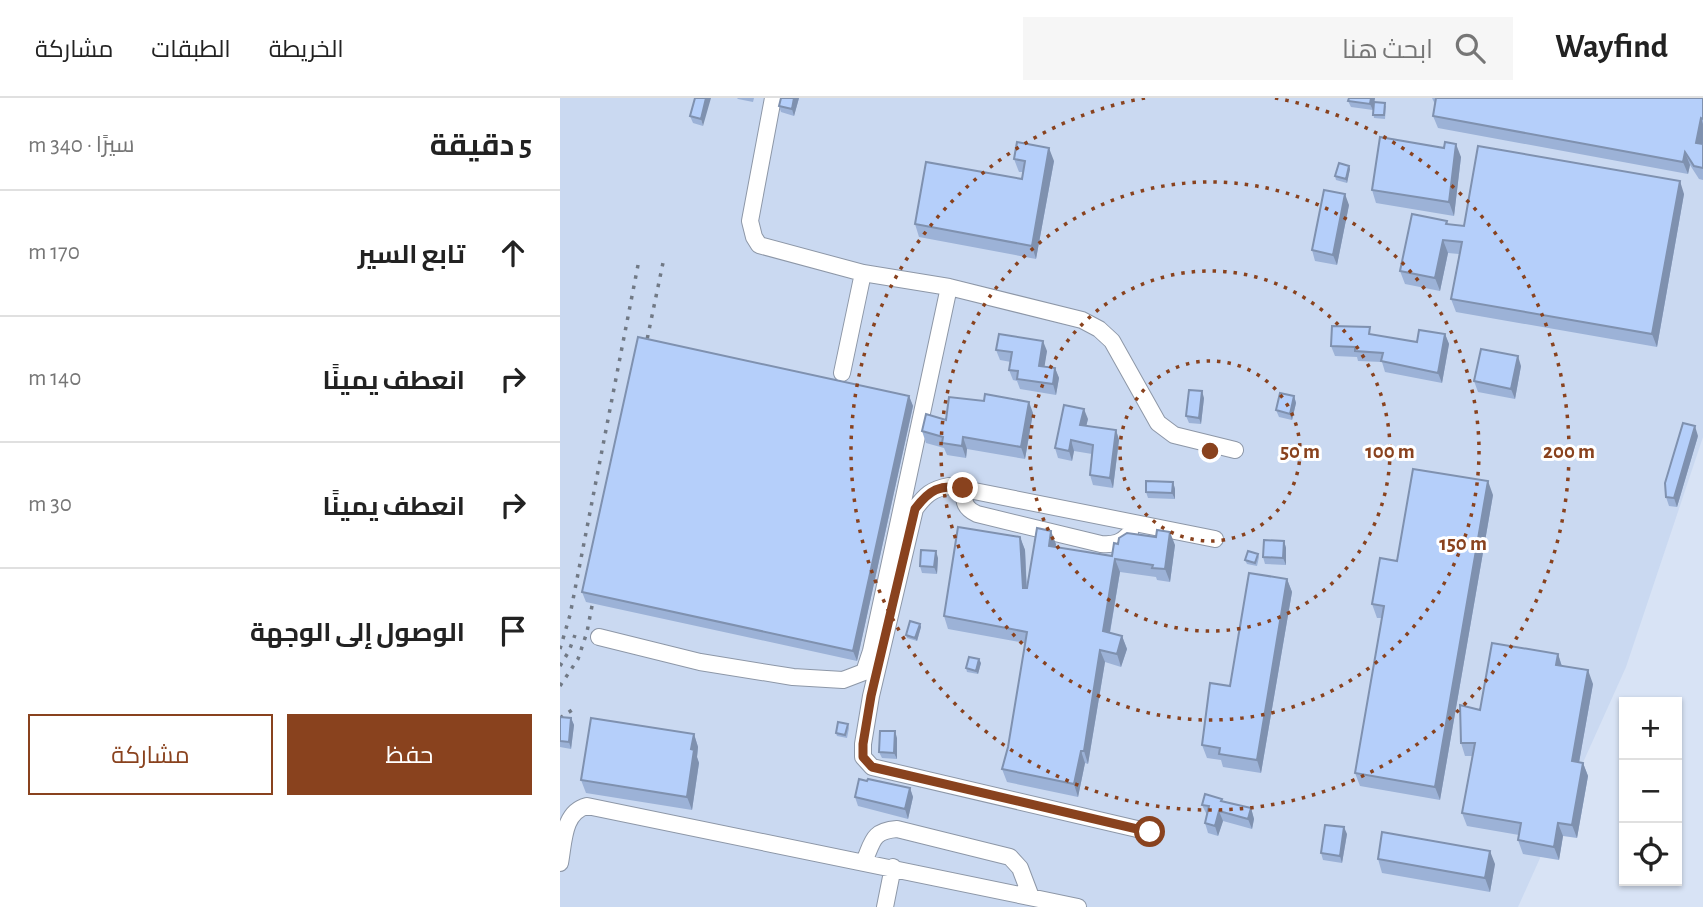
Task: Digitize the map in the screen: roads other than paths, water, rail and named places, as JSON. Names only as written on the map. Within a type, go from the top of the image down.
[{"type":"lane","points":[[773,98],[750,221],[759,245],[863,272],[949,288],[1082,320],[1099,328],[1112,341],[1158,423],[1174,435],[1235,450]]},
{"type":"lane","points":[[842,373],[863,272]]},
{"type":"lane","points":[[599,637],[700,662],[793,677],[843,680],[864,672],[880,611],[949,288]]},
{"type":"lane","points":[[1150,832],[872,767],[863,757],[871,696],[915,509],[925,495],[937,488],[963,488],[1215,539]]},
{"type":"lane","points":[[963,488],[964,505],[977,514],[1101,544],[1113,545],[1122,542],[1139,524]]},
{"type":"lane","points":[[560,863],[570,816],[576,809],[587,806],[1078,907]]},
{"type":"lane","points":[[864,862],[874,837],[884,830],[897,829],[1010,857],[1020,868],[1031,897]]},
{"type":"lane","points":[[885,907],[893,867]]},
{"type":"railway","points":[[643,359],[664,258]]},
{"type":"railway","points":[[560,649],[570,615],[639,260]]},
{"type":"railway","points":[[560,686],[578,659],[587,632],[596,585]]},
{"type":"railway","points":[[560,666],[575,635]]},
{"type":"railway","points":[[560,718],[575,708]]}]
